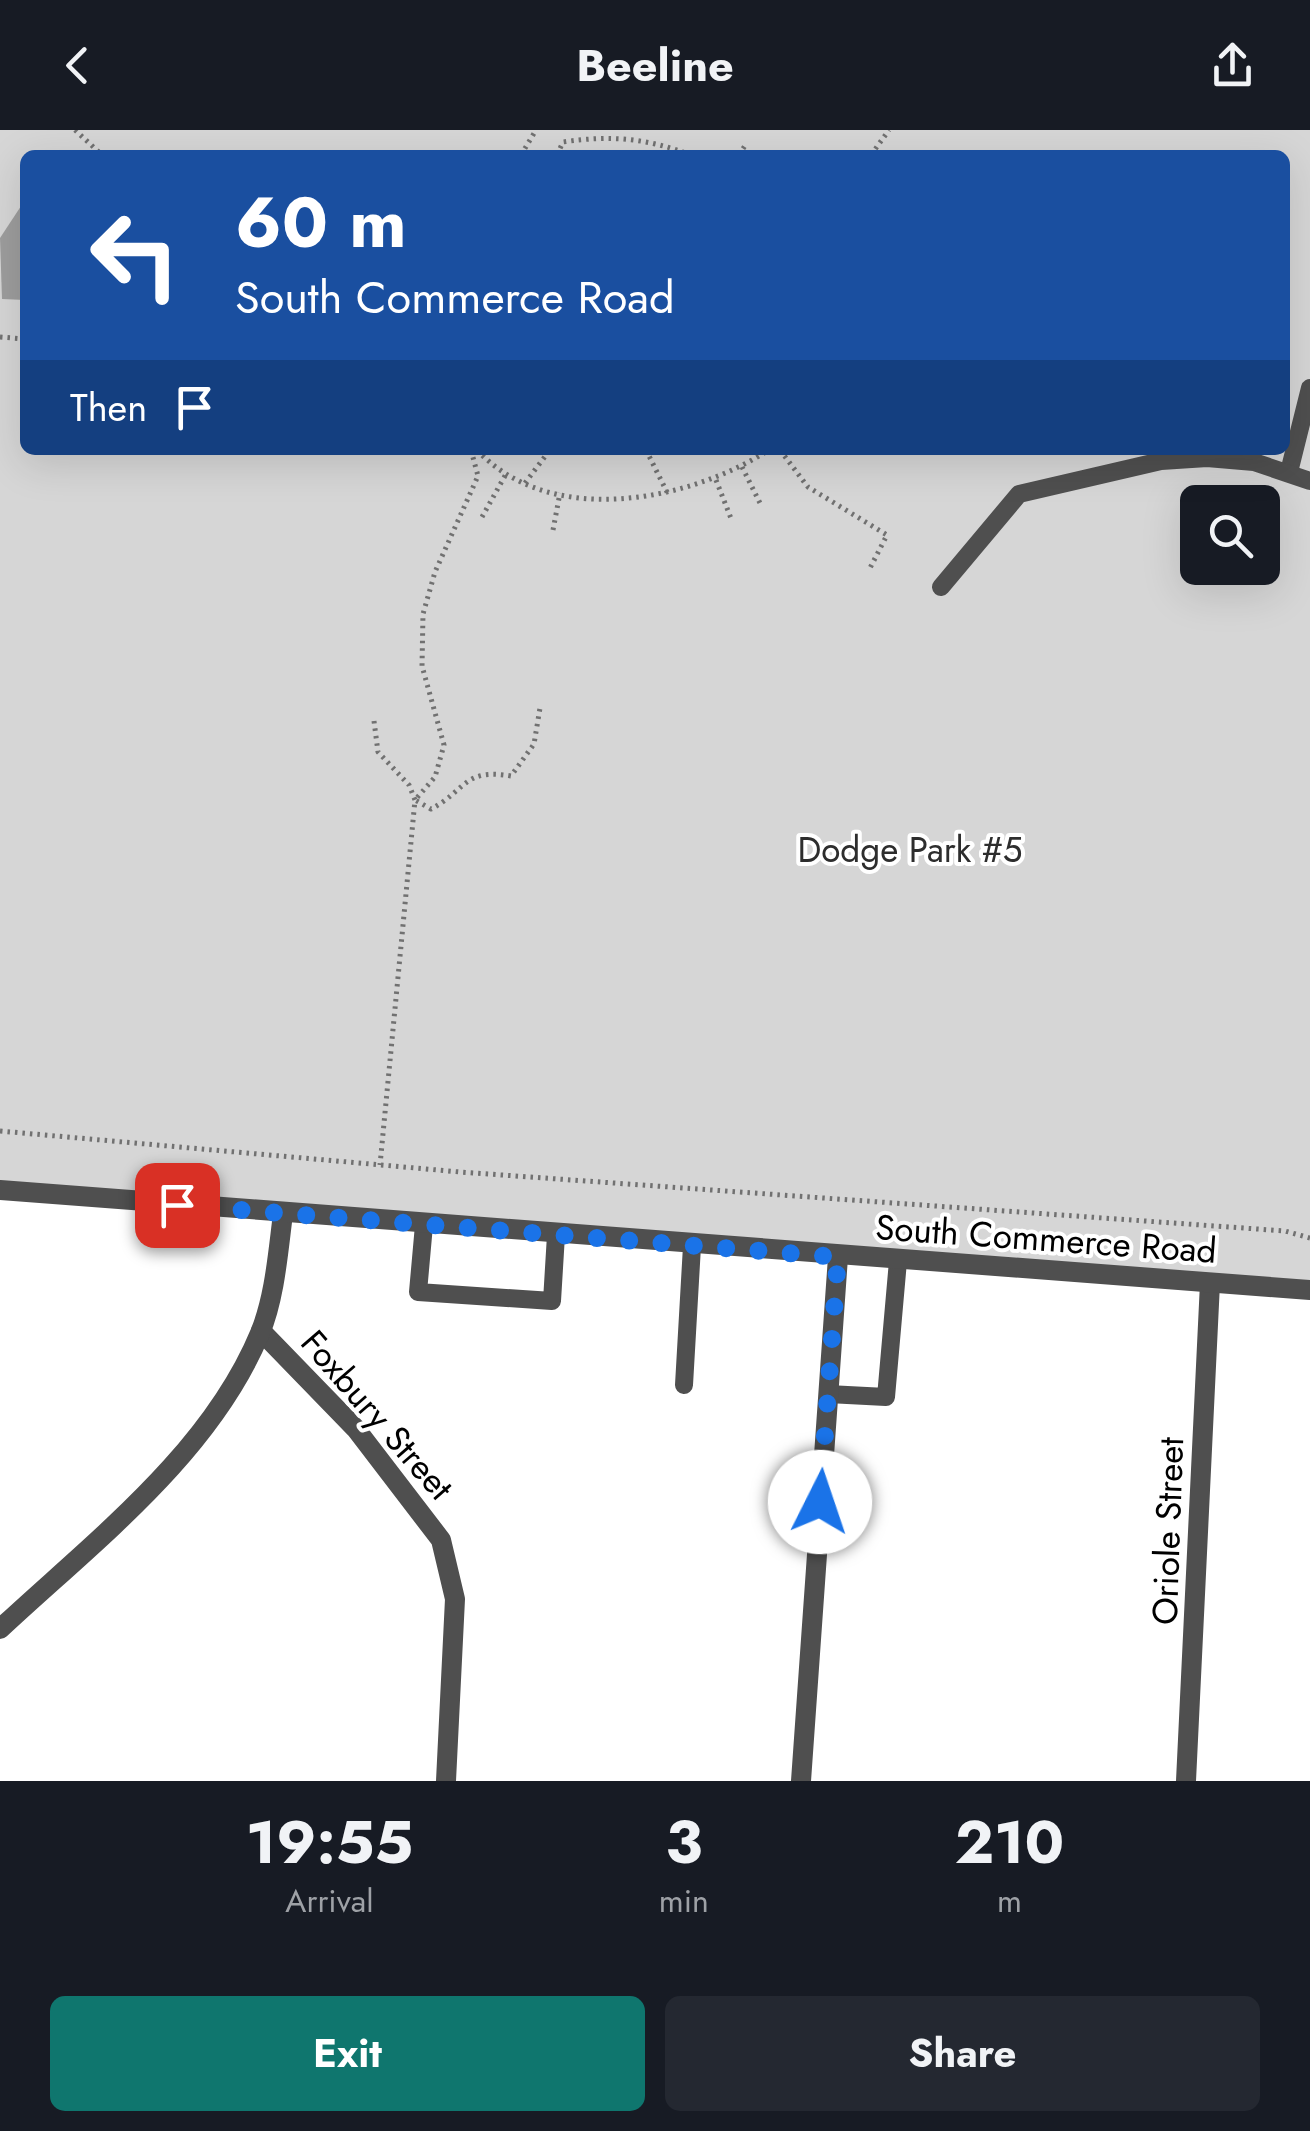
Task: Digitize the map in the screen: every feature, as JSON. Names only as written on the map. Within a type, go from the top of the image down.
[{"type":"street","name":"South Commerce Road","points":[[0,1190],[692,1246],[1310,1290]]},
{"type":"street","points":[[0,1629],[162,1477],[231,1388],[261,1331],[283,1214]]},
{"type":"street","points":[[801,1781],[838,1257]]},
{"type":"street","name":"Oriole Street","points":[[1186,1781],[1210,1283]]},
{"type":"street","name":"Foxbury Street","points":[[261,1331],[356,1429],[441,1540],[455,1600],[446,1781]]},
{"type":"lane","points":[[1289,472],[1310,388]]},
{"type":"lane","points":[[941,587],[1019,494],[1160,460],[1254,462],[1310,481]]},
{"type":"lane","points":[[424,1224],[418,1292],[552,1301],[556,1235]]},
{"type":"lane","points":[[684,1385],[692,1246]]},
{"type":"lane","points":[[828,1394],[886,1397],[898,1261]]},
{"type":"path","points":[[75,130],[97,150]]},
{"type":"path","points":[[559,150],[563,142],[601,136],[638,137],[676,150]]},
{"type":"path","points":[[742,150],[746,144]]},
{"type":"path","points":[[414,800],[435,777],[444,745],[422,666],[422,614],[478,476],[475,455]]},
{"type":"path","points":[[481,455],[525,483],[600,498],[668,494],[716,480],[761,455]]},
{"type":"path","points":[[525,483],[546,455]]},
{"type":"path","points":[[648,455],[668,494]]},
{"type":"path","points":[[784,455],[808,487],[887,535],[870,570]]},
{"type":"path","points":[[742,467],[762,506]]},
{"type":"path","points":[[482,517],[506,474]]},
{"type":"path","points":[[716,480],[732,521]]},
{"type":"path","points":[[553,530],[560,493]]},
{"type":"path","points":[[414,800],[431,809],[466,778],[489,772],[512,776],[534,744],[540,708]]},
{"type":"path","points":[[374,722],[378,752],[409,785],[414,800],[380,1165]]},
{"type":"path","points":[[0,1132],[380,1165],[1286,1231],[1310,1238]]},
{"type":"green space","name":"Dodge Park #5","points":[[0,130],[1310,130],[1310,1281],[0,1182]]},
{"type":"shaded area","points":[[20,208],[20,300],[2,299],[0,238]]},
{"type":"route","points":[[177,1205],[838,1257],[820,1502]]}]
